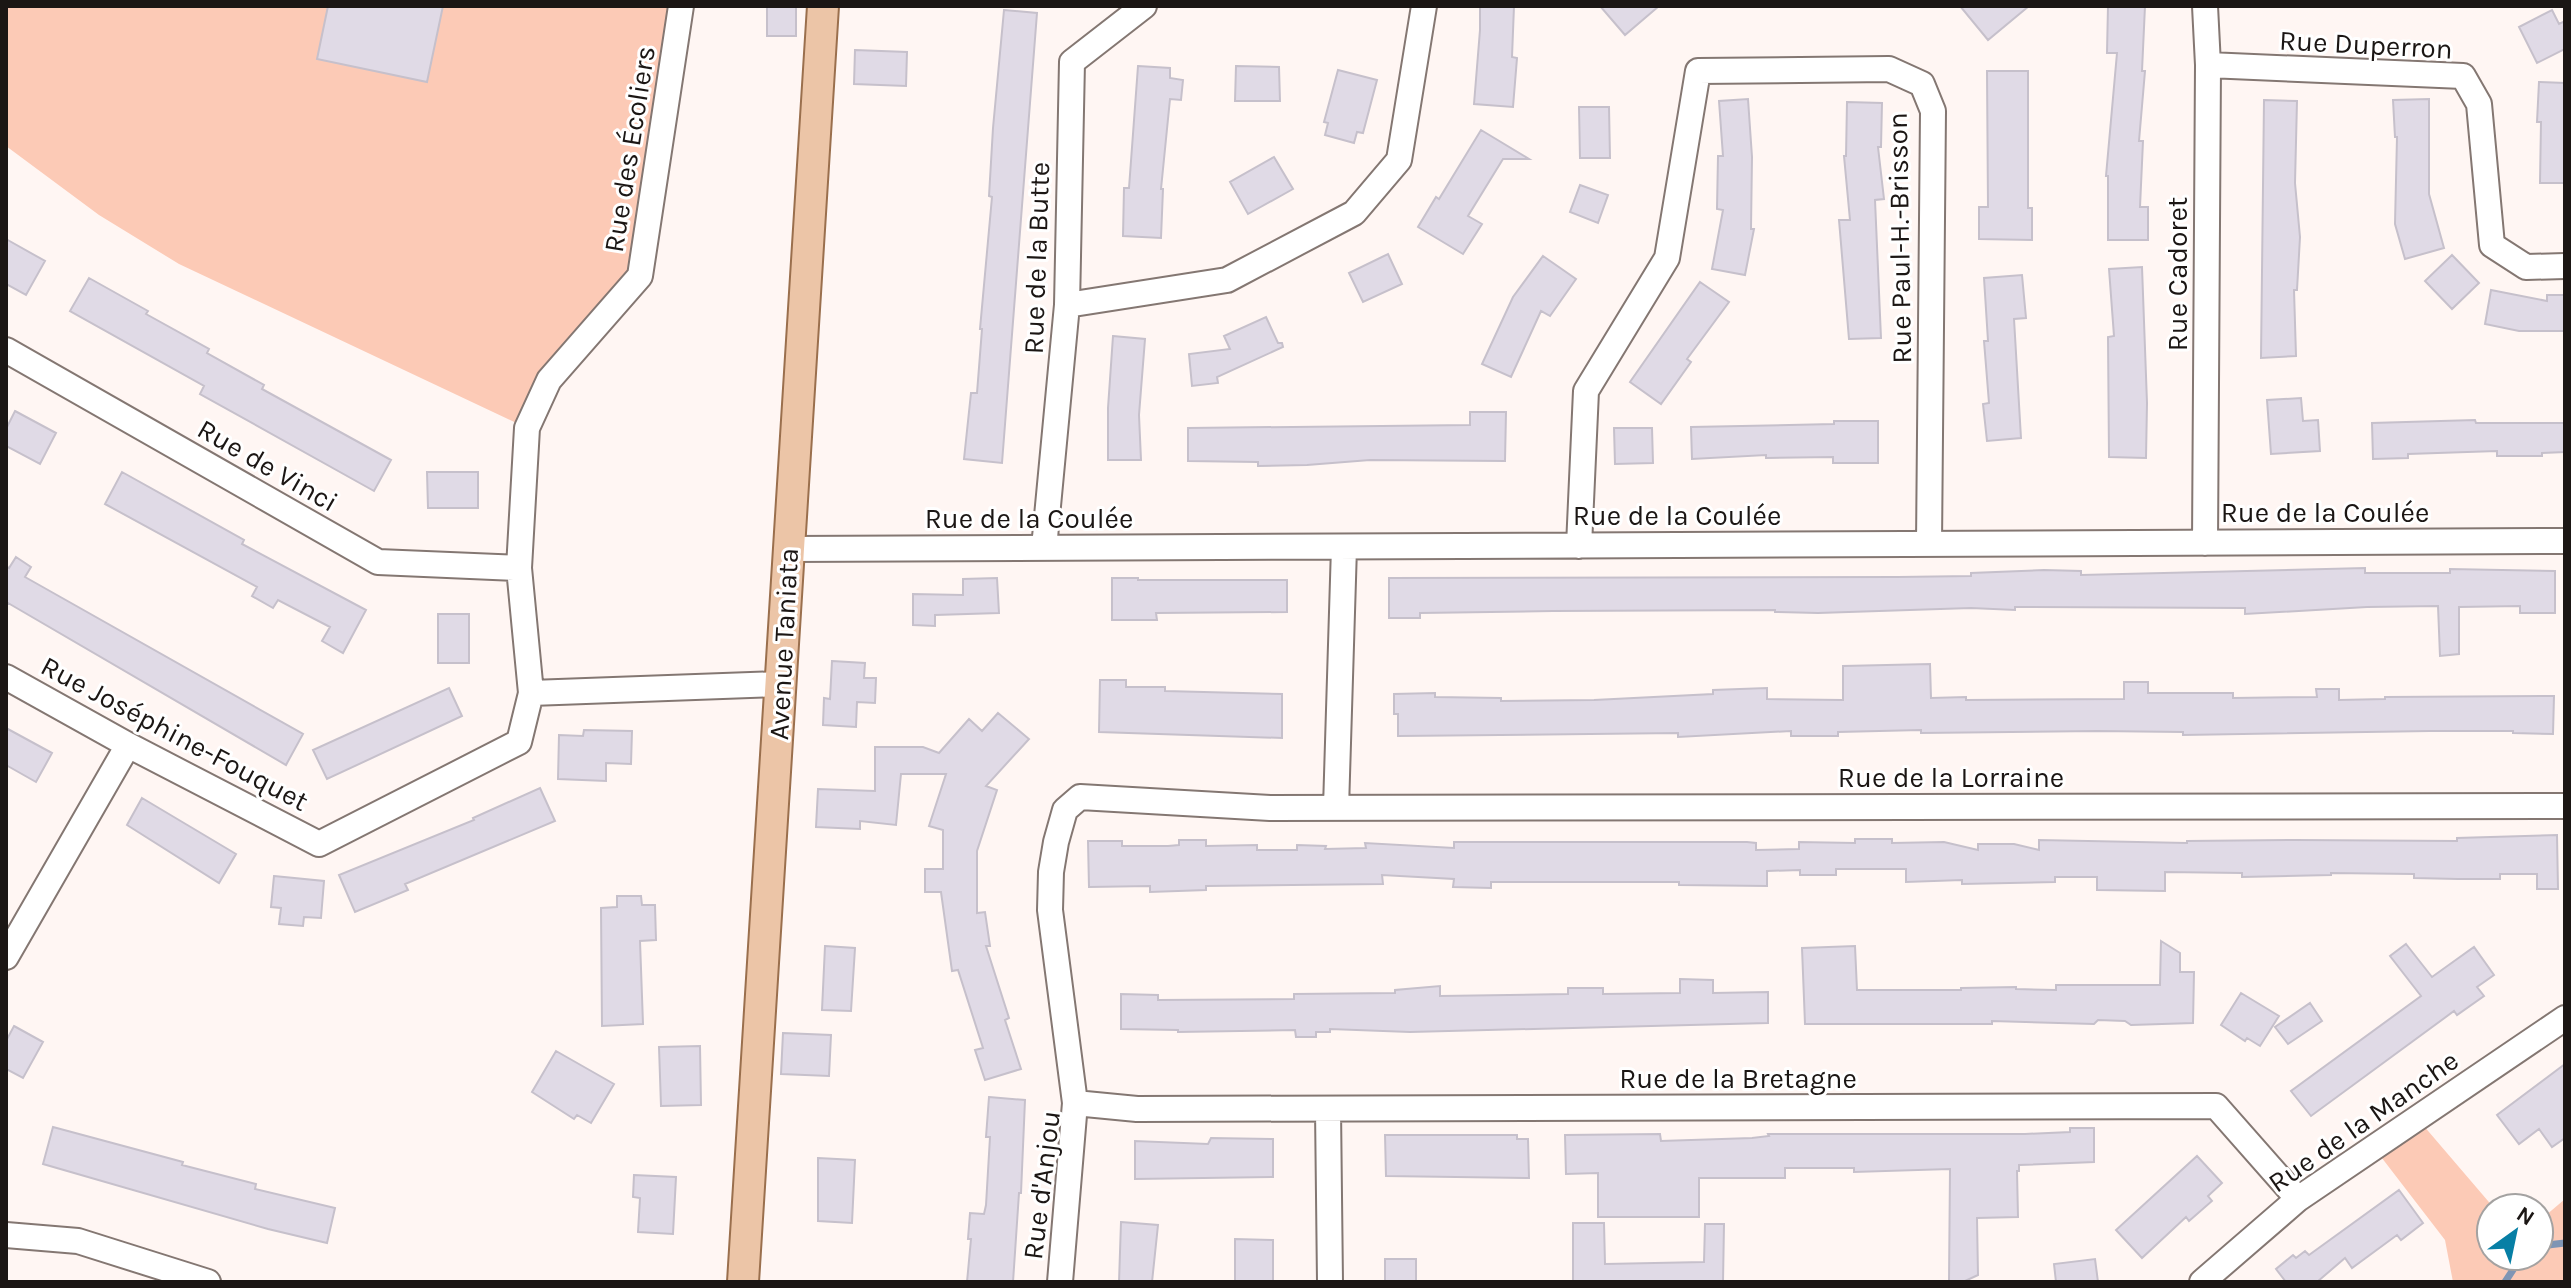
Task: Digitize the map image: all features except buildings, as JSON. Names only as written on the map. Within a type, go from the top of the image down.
[{"type":"main road","name":"Avenue Taniata","points":[[743,1282],[823,6]]},
{"type":"street","name":"Rue des Écoliers","points":[[531,693],[519,568],[527,428],[549,380],[640,276],[681,6]]},
{"type":"street","name":"Rue de la Butte","points":[[1044,548],[1067,305],[1072,62],[1144,6]]},
{"type":"street","points":[[1067,305],[1227,280],[1354,213],[1399,160],[1424,6]]},
{"type":"street","name":"Rue Cadoret","points":[[2205,6],[2208,65],[2205,543]]},
{"type":"street","name":"Rue Duperron","points":[[2208,65],[2463,76],[2479,104],[2492,245],[2526,267],[2565,266]]},
{"type":"street","name":"Rue Paul-H.-Brisson","points":[[1579,546],[1586,391],[1667,258],[1698,71],[1889,69],[1922,84],[1933,111],[1929,544]]},
{"type":"street","name":"Rue de Vinci","points":[[6,350],[378,562],[519,568]]},
{"type":"street","name":"Rue de la Coulée","points":[[789,549],[2565,541]]},
{"type":"street","points":[[1336,808],[1344,547]]},
{"type":"street","name":"Rue Joséphine-Fouquet","points":[[6,677],[128,745],[319,844],[519,742],[531,693]]},
{"type":"street","points":[[531,693],[781,684]]},
{"type":"street","points":[[6,957],[128,745]]},
{"type":"street","name":"Rue de la Lorraine","points":[[1075,1103],[1050,910],[1051,872],[1065,810],[1080,797],[1270,808],[2565,806]]},
{"type":"street","name":"Rue de la Manche","points":[[2202,1282],[2298,1199],[2565,1018]]},
{"type":"street","name":"Rue d'Anjou","points":[[1060,1282],[1075,1103],[1137,1109]]},
{"type":"street","name":"Rue de la Bretagne","points":[[1137,1109],[2216,1106],[2298,1199]]},
{"type":"street","points":[[1328,1109],[1330,1282]]},
{"type":"street","points":[[6,1235],[78,1241],[208,1282]]},
{"type":"shaded area","points":[[6,6],[681,6],[640,276],[527,428],[179,264],[99,215],[6,146]]},
{"type":"shaded area","points":[[2417,1118],[2480,1192],[2475,1192],[2475,1272],[2555,1272],[2555,1207],[2565,1199],[2565,1282],[2453,1282],[2445,1240],[2375,1149]]},
{"type":"waterway","points":[[2555,1244],[2565,1243]]},
{"type":"waterway","points":[[2505,1282],[2512,1272]]}]
